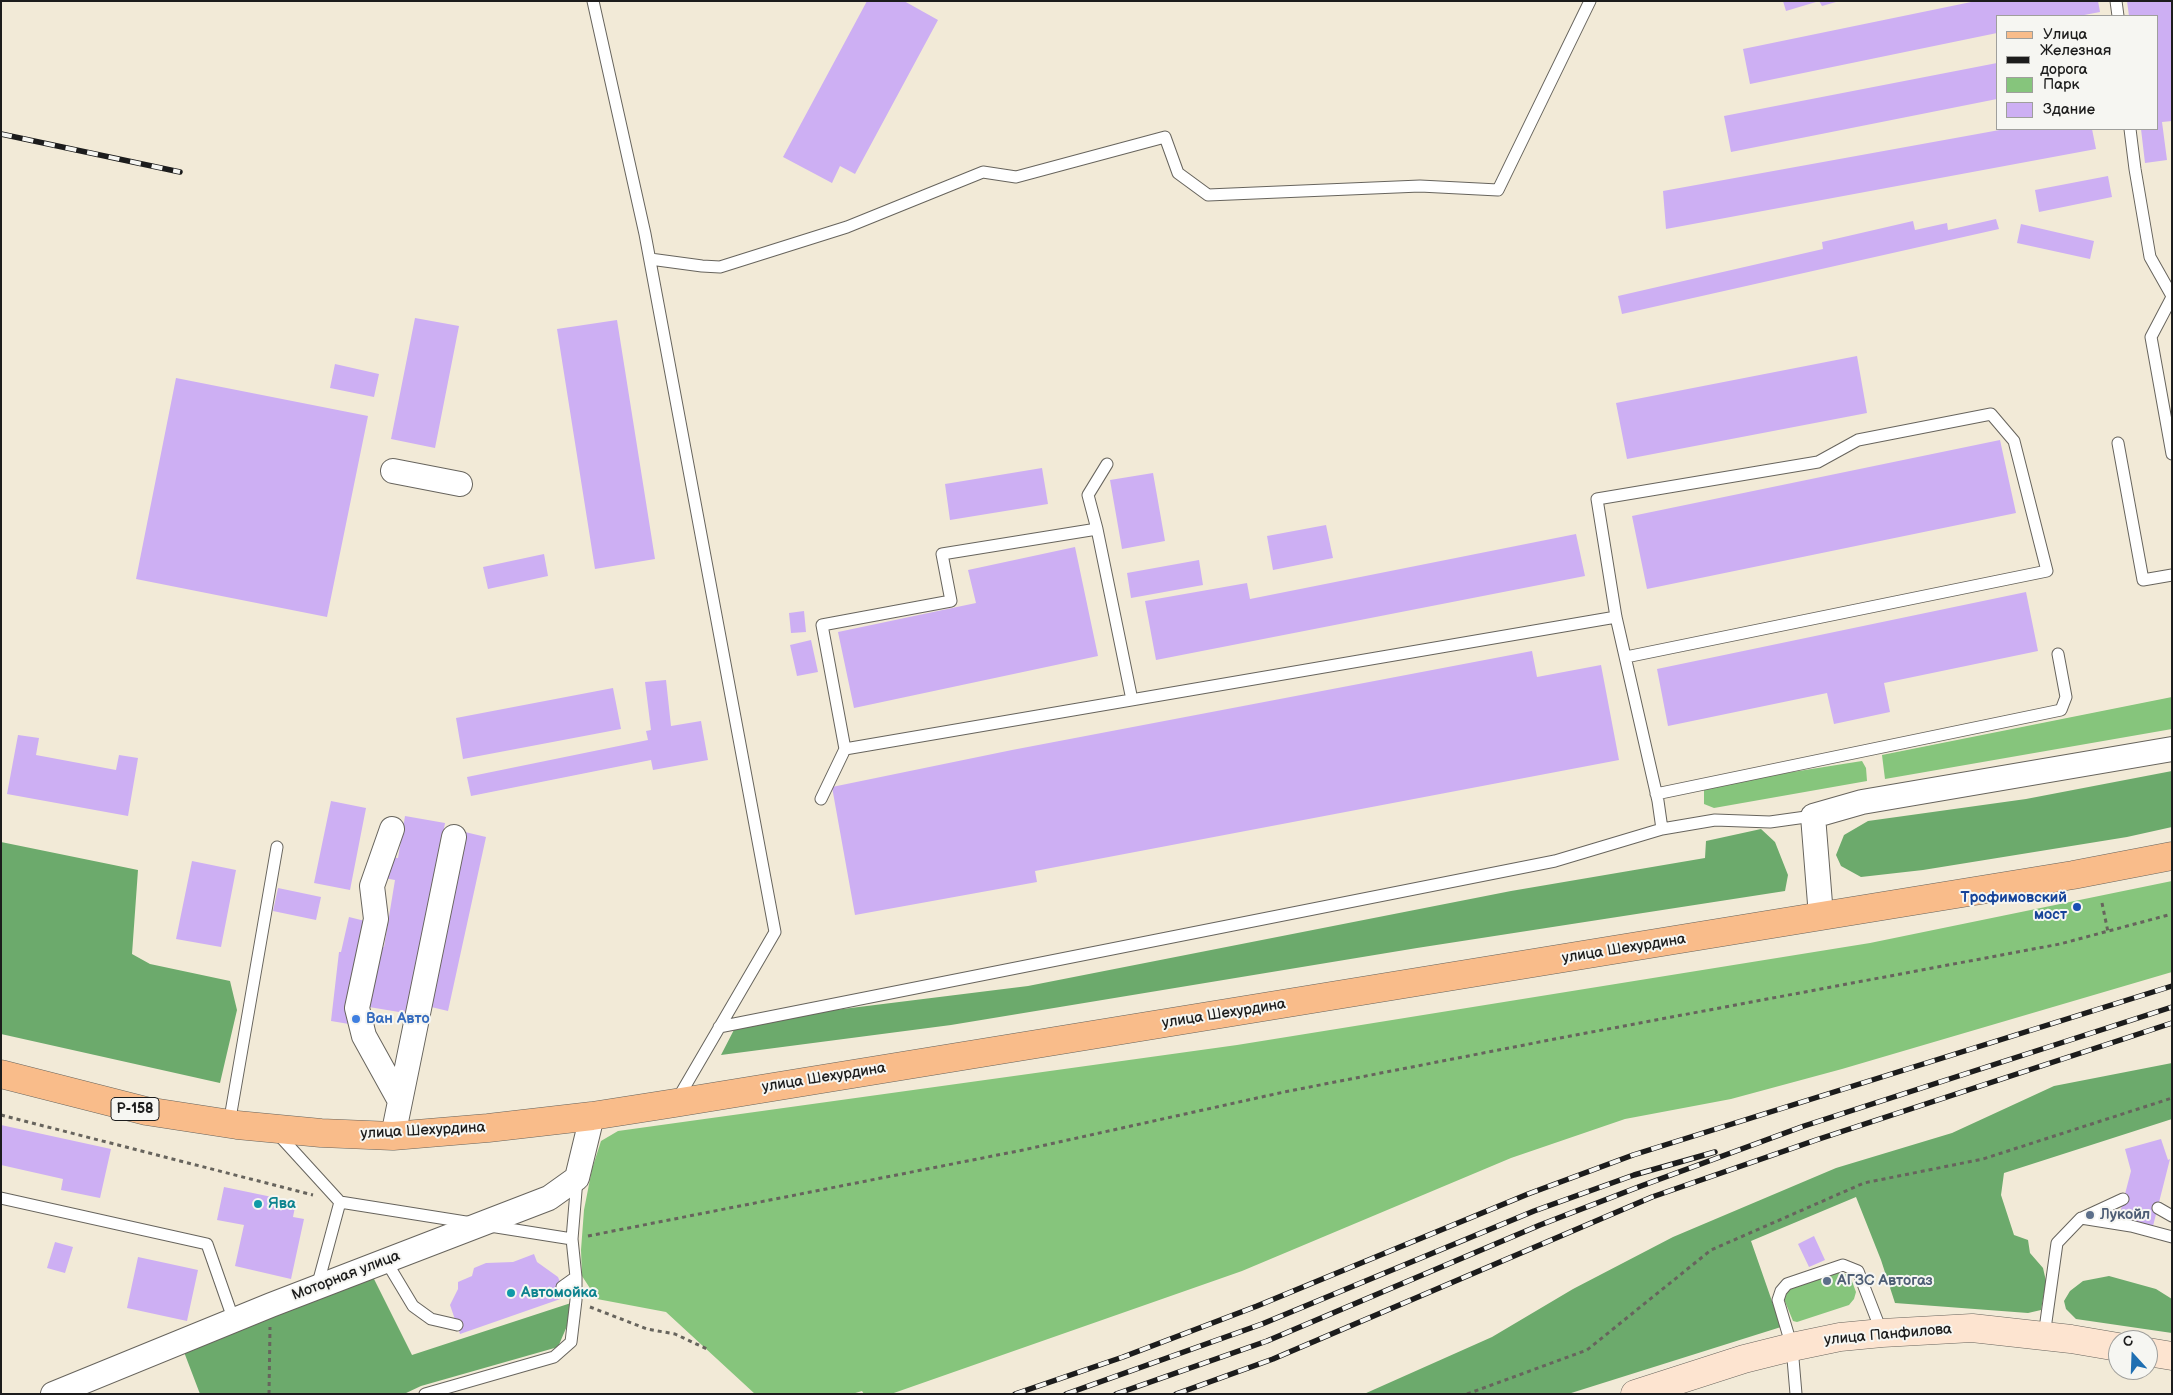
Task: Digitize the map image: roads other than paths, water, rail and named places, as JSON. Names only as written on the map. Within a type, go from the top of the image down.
[{"type":"main road","name":"улица Шехурдина","points":[[273,1128],[321,1133],[393,1136],[488,1128],[592,1116],[2073,875],[2172,856]]},
{"type":"main road","name":"Р-158","points":[[1,1074],[146,1111],[229,1124],[273,1128]]},
{"type":"main road","name":"улица Панфилова","points":[[1635,1394],[1744,1359],[1840,1337],[1972,1328],[2108,1346]]},
{"type":"main road","points":[[2158,1354],[2172,1356]]},
{"type":"street","points":[[393,472],[460,484]]},
{"type":"street","points":[[1821,916],[1813,816],[1862,802],[2172,749]]},
{"type":"street","points":[[392,829],[372,886],[376,919],[357,1008],[364,1036],[400,1101]]},
{"type":"street","points":[[393,1136],[454,837]]},
{"type":"street","points":[[577,1178],[592,1116]]},
{"type":"street","name":"Моторная улица","points":[[53,1394],[316,1288],[549,1198],[577,1178]]},
{"type":"lane","points":[[593,1],[650,259],[775,932],[675,1103]]},
{"type":"lane","points":[[650,259],[720,267],[847,226],[983,172],[1016,177],[1165,137],[1178,172],[1208,195],[1420,186],[1498,190],[1590,1]]},
{"type":"lane","points":[[2116,1],[2118,15]]},
{"type":"lane","points":[[2130,130],[2150,257],[2172,296],[2150,338],[2172,454]]},
{"type":"lane","points":[[1626,658],[2047,570],[2014,441],[1991,414],[1858,440],[1818,462],[1597,499],[1616,617],[1656,794],[1662,829]]},
{"type":"lane","points":[[2118,443],[2143,580],[2172,575]]},
{"type":"lane","points":[[1107,464],[1088,495],[1097,529],[1132,700]]},
{"type":"lane","points":[[821,799],[845,749],[822,625],[950,601],[942,554],[1097,529]]},
{"type":"lane","points":[[845,749],[1616,617]]},
{"type":"lane","points":[[1656,794],[2061,710],[2066,697],[2058,654]]},
{"type":"lane","points":[[719,1027],[1555,861],[1662,829],[1715,820],[1770,822],[1813,816]]},
{"type":"lane","points":[[229,1124],[277,847]]},
{"type":"lane","points":[[273,1128],[340,1202],[572,1238]]},
{"type":"lane","points":[[425,1394],[554,1357],[571,1342],[576,1300],[572,1238],[577,1178]]},
{"type":"lane","points":[[1,1198],[207,1244],[234,1321]]},
{"type":"lane","points":[[2044,1336],[2057,1243],[2081,1218],[2123,1199]]},
{"type":"lane","points":[[316,1288],[340,1202]]},
{"type":"lane","points":[[2158,1208],[2172,1216]]},
{"type":"lane","points":[[2081,1218],[2131,1226],[2172,1237]]},
{"type":"lane","points":[[386,1262],[413,1306],[431,1319],[457,1325]]},
{"type":"lane","points":[[1796,1394],[1792,1347],[1778,1300],[1781,1291],[1787,1284],[1843,1265],[1858,1270],[1882,1333]]},
{"type":"lane","points":[[562,1287],[576,1277]]},
{"type":"railway","points":[[1,134],[180,172]]},
{"type":"railway","points":[[1015,1394],[1123,1357],[1257,1306],[1528,1194],[1633,1155],[2172,986]]},
{"type":"railway","points":[[1116,1394],[1267,1341],[1540,1225],[1804,1126],[2172,1007]]},
{"type":"railway","points":[[1176,1394],[1273,1359],[1652,1197],[1816,1140],[2172,1023]]},
{"type":"railway","points":[[1066,1394],[1262,1324],[1534,1211],[1634,1175],[1715,1152]]},
{"type":"place","name":"Трофимовский мост","points":[[2077,907]]},
{"type":"place","name":"Ван Авто","points":[[356,1019]]},
{"type":"place","name":"Ява","points":[[258,1204]]},
{"type":"place","name":"Лукойл","points":[[2090,1215]]},
{"type":"place","name":"АГЗС Автогаз","points":[[1827,1281]]},
{"type":"place","name":"Автомойка","points":[[511,1293]]}]
